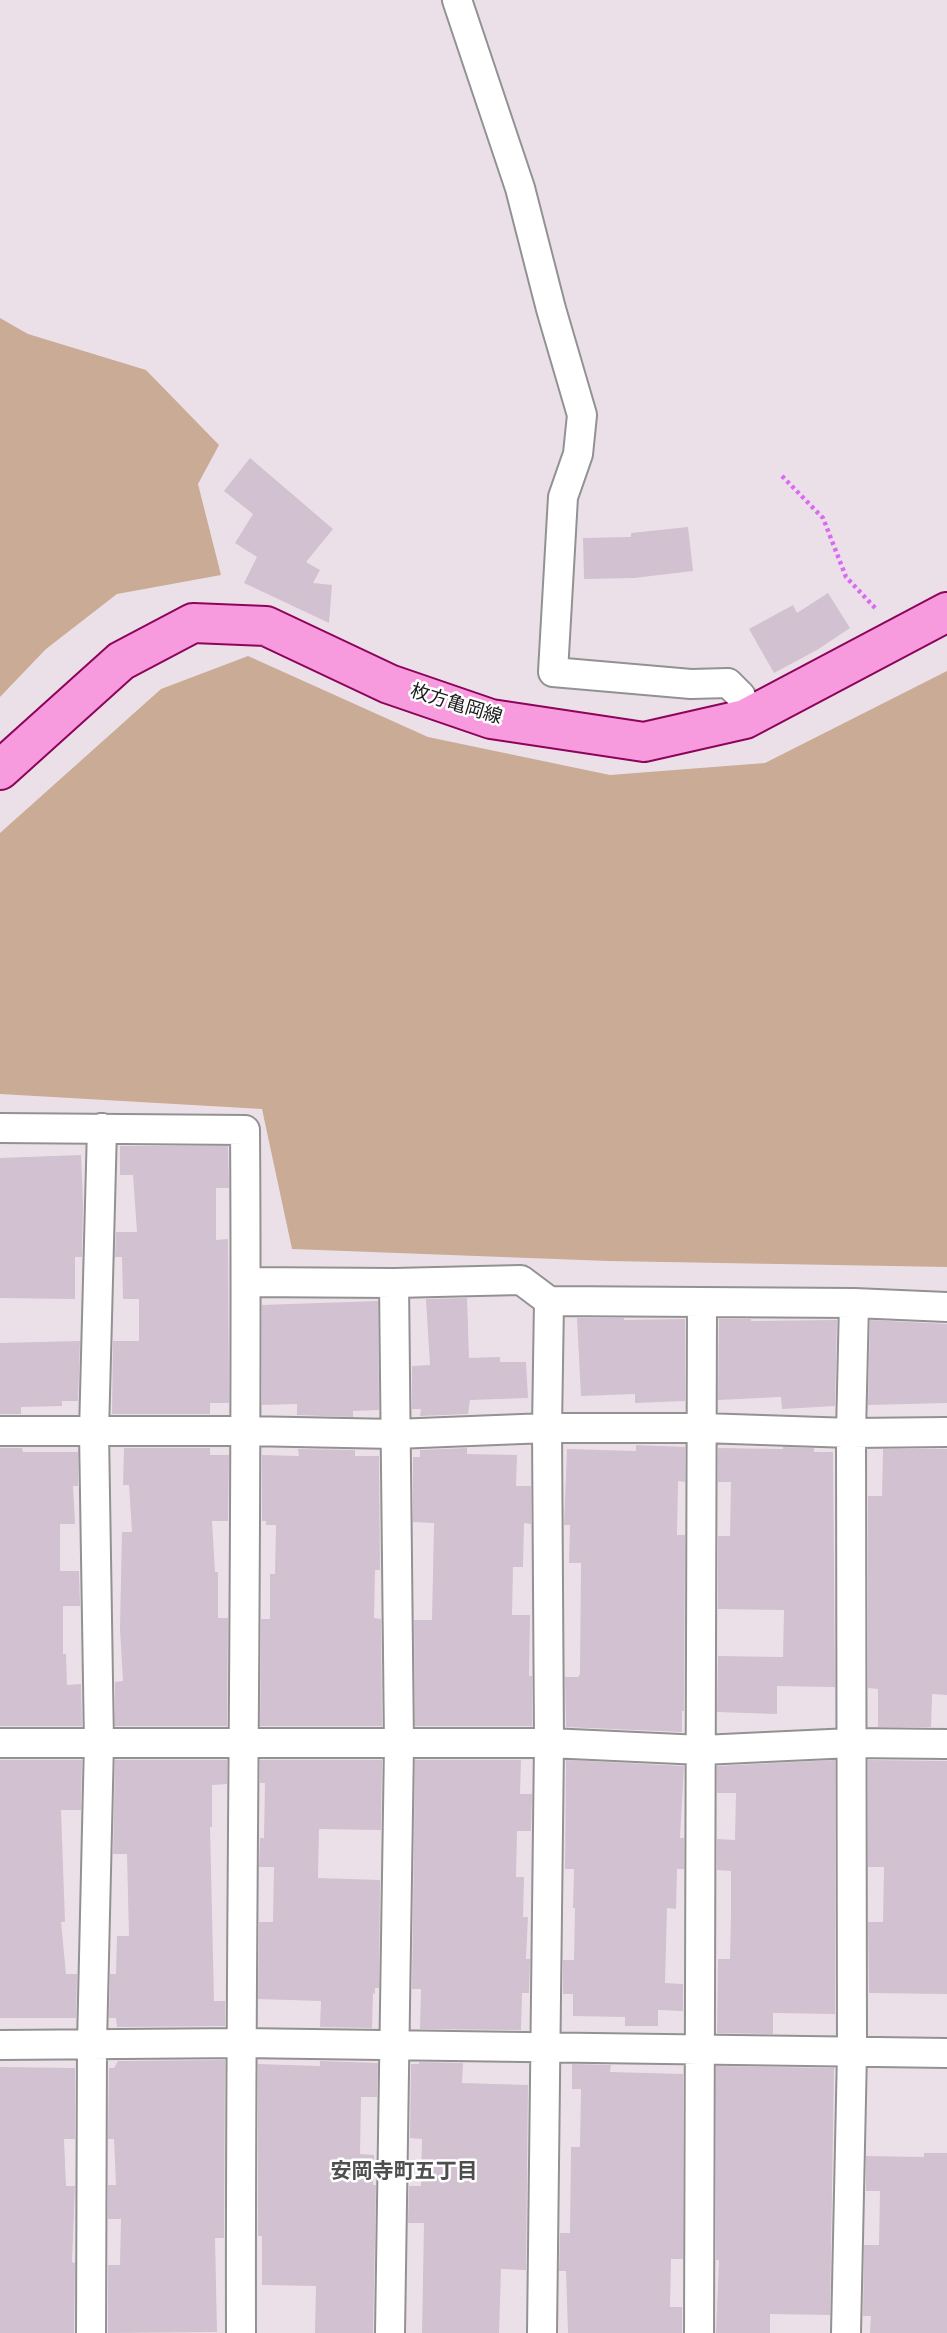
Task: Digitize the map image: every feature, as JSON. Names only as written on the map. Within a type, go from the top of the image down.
[{"type":"main road","name":"枚方亀岡線","points":[[0,770],[121,661],[193,623],[266,626],[389,684],[491,719],[644,742],[745,719],[947,612]]},
{"type":"street","points":[[457,0],[520,188],[582,415],[578,454],[563,497],[553,672],[691,684],[728,683],[741,696],[745,719]]},
{"type":"street","points":[[0,1128],[245,1130],[241,2333]]},
{"type":"street","points":[[91,2333],[92,2043],[99,1743],[94,1432],[102,1128]]},
{"type":"street","points":[[246,1282],[521,1280],[549,1301],[854,1303],[947,1307]]},
{"type":"street","points":[[390,2333],[399,1745],[394,1283]]},
{"type":"street","points":[[542,2333],[549,1744],[549,1301]]},
{"type":"street","points":[[699,2333],[702,1303]]},
{"type":"street","points":[[846,2333],[852,2052],[851,1433],[854,1303]]},
{"type":"street","points":[[0,1431],[395,1434],[547,1428],[702,1428],[851,1433],[947,1432]]},
{"type":"street","points":[[0,1743],[549,1744],[702,1750],[851,1743],[947,1744]]},
{"type":"street","points":[[0,2045],[241,2043],[947,2053]]},
{"type":"path","points":[[782,476],[823,518],[846,578],[901,636]]},
{"type":"shaded area","points":[[0,318],[28,334],[146,370],[219,445],[198,484],[221,575],[117,594],[46,649],[0,697]]},
{"type":"shaded area","points":[[248,656],[428,737],[610,775],[765,763],[947,671],[947,1267],[608,1261],[292,1249],[262,1109],[0,1094],[0,833],[161,689]]},
{"type":"building","points":[[250,458],[333,529],[306,562],[320,570],[313,583],[332,585],[329,623],[244,583],[257,557],[235,543],[253,514],[224,491]]},
{"type":"building","points":[[688,527],[693,571],[634,578],[584,579],[583,538],[631,537],[631,533]]},
{"type":"building","points":[[828,593],[850,628],[817,650],[774,673],[749,629],[793,605],[797,613]]},
{"type":"building","points":[[120,1146],[228,1146],[229,1188],[216,1188],[216,1240],[228,1239],[229,1403],[210,1403],[210,1414],[112,1414],[113,1341],[139,1341],[139,1299],[123,1299],[122,1257],[115,1257],[116,1232],[137,1232],[133,1175],[120,1175]]},
{"type":"building","points":[[81,1155],[82,1257],[75,1257],[75,1299],[0,1298],[0,1158]]},
{"type":"building","points":[[467,1298],[469,1358],[500,1357],[500,1362],[526,1362],[528,1398],[470,1400],[468,1414],[420,1416],[421,1409],[412,1409],[412,1366],[430,1365],[426,1299]]},
{"type":"building","points":[[378,1301],[379,1410],[353,1411],[353,1417],[297,1415],[297,1404],[262,1405],[262,1305]]},
{"type":"building","points":[[577,1318],[685,1319],[685,1401],[635,1403],[635,1394],[581,1396]]},
{"type":"building","points":[[719,1319],[837,1320],[835,1406],[782,1409],[781,1397],[718,1400]]},
{"type":"building","points":[[870,1320],[947,1324],[947,1403],[868,1405]]},
{"type":"building","points":[[80,1341],[78,1401],[62,1401],[62,1406],[21,1407],[21,1414],[0,1414],[0,1343]]},
{"type":"building","points":[[636,1445],[685,1447],[685,1482],[678,1481],[677,1535],[685,1535],[682,1732],[566,1727],[565,1677],[578,1677],[580,1674],[581,1563],[569,1563],[570,1525],[564,1525],[567,1449],[636,1451]]},
{"type":"building","points":[[783,1447],[833,1452],[835,1687],[777,1686],[777,1714],[717,1712],[718,1656],[783,1657],[784,1610],[718,1609],[718,1536],[730,1536],[731,1482],[718,1482],[718,1448]]},
{"type":"building","points":[[0,1448],[22,1448],[23,1452],[78,1452],[78,1486],[73,1486],[75,1524],[60,1524],[60,1571],[79,1571],[80,1606],[63,1606],[63,1654],[66,1654],[67,1685],[81,1684],[82,1726],[0,1726]]},
{"type":"building","points":[[124,1448],[210,1448],[210,1455],[229,1455],[228,1521],[212,1521],[215,1572],[218,1572],[218,1618],[228,1618],[227,1726],[115,1726],[115,1682],[123,1681],[120,1629],[122,1532],[132,1532],[129,1485],[123,1485]]},
{"type":"building","points":[[467,1448],[467,1454],[517,1455],[516,1486],[531,1486],[531,1524],[524,1523],[523,1567],[513,1567],[512,1615],[530,1615],[532,1726],[415,1726],[414,1620],[432,1620],[434,1523],[413,1522],[413,1457],[420,1457],[420,1450]]},
{"type":"building","points":[[298,1449],[355,1450],[355,1456],[379,1456],[380,1570],[375,1570],[374,1618],[381,1619],[382,1726],[260,1726],[261,1619],[270,1619],[270,1574],[275,1574],[276,1525],[266,1525],[266,1521],[262,1521],[262,1455],[299,1456]]},
{"type":"building","points":[[883,1449],[947,1449],[947,1695],[932,1694],[931,1727],[878,1727],[878,1689],[868,1688],[868,1496],[882,1496]]},
{"type":"building","points":[[0,1760],[82,1760],[81,1810],[61,1810],[65,1922],[61,1922],[66,1974],[77,1974],[76,2018],[0,2018]]},
{"type":"building","points":[[115,1760],[227,1760],[227,1784],[212,1785],[210,1827],[214,2001],[225,2001],[225,2026],[117,2027],[116,2018],[109,2018],[110,1974],[116,1974],[117,1936],[129,1936],[127,1854],[113,1854]]},
{"type":"building","points":[[260,1760],[382,1760],[381,1830],[319,1829],[318,1878],[380,1880],[379,1988],[375,1988],[375,1994],[373,1993],[372,2028],[320,2027],[321,2001],[258,1999],[259,1922],[273,1922],[274,1867],[259,1867],[260,1838],[264,1838],[265,1783],[260,1783]]},
{"type":"building","points":[[415,1760],[521,1760],[520,1794],[532,1794],[531,1831],[517,1831],[516,1877],[524,1877],[523,1917],[528,1917],[526,1959],[530,1959],[529,1993],[522,1993],[521,2030],[420,2029],[421,1989],[412,1989]]},
{"type":"building","points":[[566,1760],[684,1766],[680,1838],[684,1838],[684,1869],[677,1869],[676,1909],[667,1908],[665,1983],[683,1984],[683,2011],[658,2010],[658,2026],[625,2026],[625,2017],[573,2016],[573,1994],[563,1994],[563,1960],[574,1960],[575,1908],[574,1869],[565,1869]]},
{"type":"building","points":[[835,1760],[835,2014],[773,2013],[773,2034],[717,2033],[718,1959],[730,1959],[731,1871],[717,1870],[717,1839],[735,1840],[736,1793],[717,1793],[717,1766]]},
{"type":"building","points":[[868,1760],[947,1761],[947,1994],[869,1993],[868,1922],[883,1922],[884,1867],[868,1867]]},
{"type":"building","points":[[225,2060],[224,2238],[215,2238],[217,2332],[108,2333],[108,2265],[120,2265],[121,2219],[108,2219],[108,2185],[116,2185],[114,2139],[108,2139],[109,2068],[114,2068],[118,2061]]},
{"type":"building","points":[[320,2061],[378,2063],[377,2097],[361,2097],[360,2154],[374,2155],[373,2185],[376,2185],[373,2333],[315,2333],[316,2286],[262,2285],[262,2236],[258,2236],[258,2064],[320,2066]]},
{"type":"building","points":[[463,2063],[462,2083],[528,2085],[526,2270],[501,2269],[499,2333],[422,2333],[424,2223],[408,2223],[409,2186],[421,2186],[422,2139],[410,2138],[411,2064]]},
{"type":"building","points":[[572,2064],[611,2065],[610,2072],[683,2074],[683,2259],[671,2259],[670,2307],[682,2307],[682,2333],[568,2333],[566,2271],[559,2271],[560,2233],[570,2233],[571,2147],[580,2147],[581,2089],[572,2089]]},
{"type":"building","points":[[716,2066],[834,2068],[830,2315],[770,2314],[770,2333],[716,2333],[719,2260],[716,2260]]},
{"type":"building","points":[[0,2067],[75,2068],[75,2139],[64,2139],[66,2186],[75,2186],[72,2262],[75,2263],[74,2333],[0,2333]]},
{"type":"building","points":[[924,2153],[947,2153],[947,2333],[870,2333],[871,2316],[863,2316],[864,2245],[879,2245],[880,2191],[866,2191],[866,2156],[924,2157]]},
{"type":"district","name":"安岡寺町五丁目","points":[[404,2173]]}]
